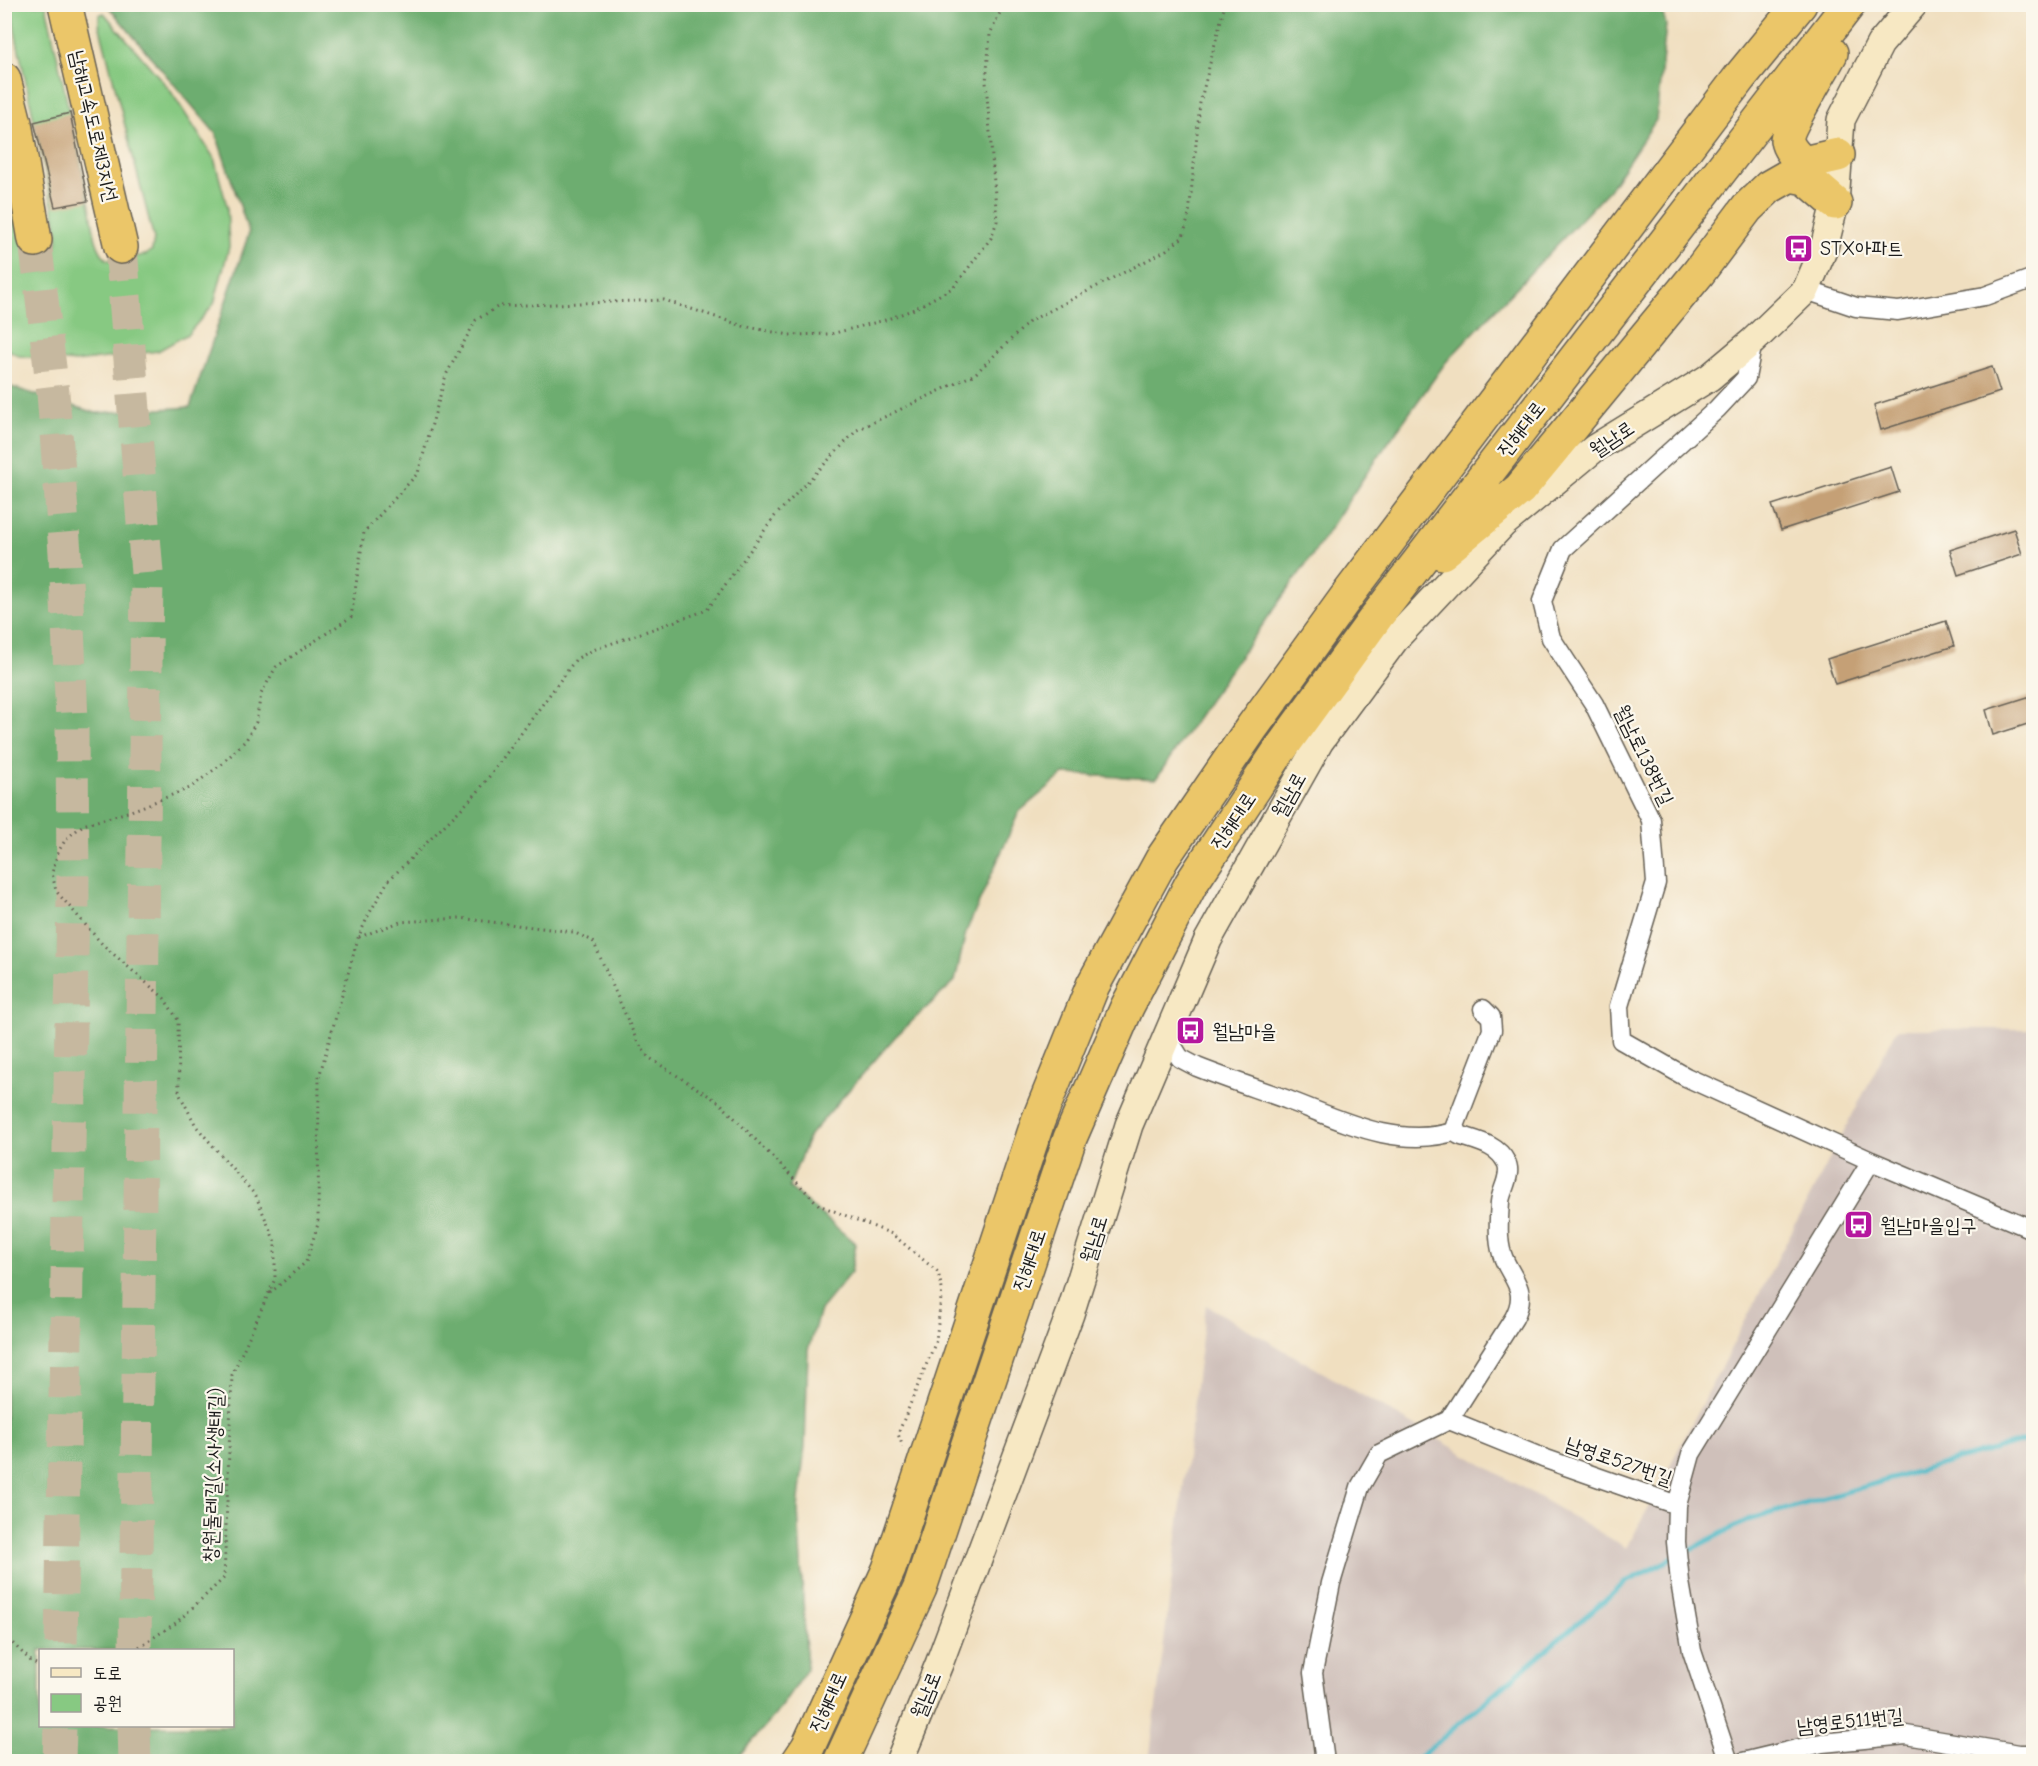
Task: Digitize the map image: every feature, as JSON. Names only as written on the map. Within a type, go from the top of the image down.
[{"type":"highway","name":"남해고속도로제3지선","points":[[65,4],[121,248]]},
{"type":"highway","points":[[1740,77],[1786,4]]},
{"type":"highway","name":"진해대로","points":[[798,1761],[808,1747],[889,1569],[1038,1121],[1093,985],[1162,859],[1253,726],[1350,592],[1740,77],[1800,4]]},
{"type":"highway","name":"진해대로","points":[[840,1761],[920,1588],[1070,1138],[1126,1007],[1191,884],[1280,751],[1396,590],[1849,4]]},
{"type":"highway","points":[[1838,155],[1803,163],[1787,142],[1789,128],[1818,80],[1855,4]]},
{"type":"highway","points":[[4,79],[15,123],[35,240]]},
{"type":"highway","points":[[1396,590],[1520,489],[1748,208],[1769,187],[1790,175],[1806,178],[1835,203]]},
{"type":"main road","name":"월남로","points":[[899,1761],[939,1664],[1070,1314],[1129,1125],[1208,940],[1320,741],[1396,638],[1503,524],[1595,448],[1710,377],[1753,341],[1806,290],[1824,248],[1835,203],[1841,120],[1880,44],[1914,4]]},
{"type":"street","points":[[1806,290],[1856,307],[1898,311],[1985,296],[2034,278]]},
{"type":"street","name":"월남로138번길","points":[[1753,341],[1746,378],[1717,409],[1563,549],[1542,601],[1551,638],[1594,704],[1651,820],[1656,883],[1619,1006],[1621,1040],[1686,1077],[1871,1161]]},
{"type":"street","points":[[1325,1761],[1313,1673],[1331,1583],[1360,1487],[1380,1454],[1449,1420],[1521,1304],[1521,1297],[1500,1246],[1500,1200],[1509,1172],[1508,1165],[1493,1148],[1476,1139],[1459,1135],[1455,1126],[1463,1100],[1478,1070],[1492,1030],[1491,1017],[1483,1009]]},
{"type":"street","points":[[1167,1037],[1180,1058],[1197,1067],[1355,1127],[1393,1136],[1414,1137],[1441,1136],[1456,1131]]},
{"type":"street","points":[[1871,1161],[2034,1230]]},
{"type":"street","name":"남영로527번길","points":[[1449,1420],[1543,1458],[1677,1504],[1691,1454],[1871,1161]]},
{"type":"street","points":[[1677,1504],[1680,1582],[1692,1651],[1729,1761]]},
{"type":"street","name":"남영로511번길","points":[[1743,1761],[1822,1743],[1906,1735],[2019,1754],[2034,1754]]},
{"type":"path","name":"창원둘레길(소사생태길)","points":[[136,1649],[176,1623],[224,1578],[232,1375],[275,1279],[275,1242],[256,1196],[196,1126],[179,1094],[178,1020],[164,998],[103,945],[56,891],[52,873],[58,852],[66,839],[82,825],[131,811],[190,788],[223,763],[246,740],[256,722],[261,694],[276,667],[351,617],[364,532],[418,473],[446,375],[476,320],[499,306],[664,300],[743,326],[789,335],[831,334],[885,320],[912,310],[954,287],[980,255],[991,238],[997,221],[986,82],[990,34],[1004,4]]},
{"type":"path","points":[[268,1294],[306,1262],[318,1224],[320,1077],[358,938],[388,881],[477,793],[576,659],[593,650],[707,610],[775,516],[857,430],[975,374],[1030,321],[1165,251],[1183,237],[1189,215],[1200,103],[1225,4]]},
{"type":"path","points":[[358,938],[400,922],[460,918],[573,932],[593,941],[638,1041],[648,1057],[720,1103],[819,1205],[892,1234],[938,1272],[942,1289],[936,1341],[898,1434],[906,1454]]},
{"type":"path","points":[[4,1635],[33,1662],[39,1665]]},
{"type":"shaded area","points":[[1897,1029],[2033,1029],[2033,1761],[1149,1762],[1206,1305],[1627,1548]]},
{"type":"green space","points":[[1660,4],[1666,25],[1656,120],[1609,190],[1446,362],[1370,468],[1316,550],[1209,700],[1156,779],[1064,774],[1019,812],[966,932],[955,981],[895,1037],[809,1136],[789,1187],[856,1244],[851,1272],[820,1310],[808,1350],[805,1446],[798,1509],[807,1669],[775,1715],[734,1761],[5,1761],[5,385],[96,413],[190,407],[249,233],[216,134],[107,5]]},
{"type":"green space","points":[[11,5],[46,5],[95,237],[99,249],[107,260],[146,255],[152,250],[154,239],[99,24],[99,15],[104,13],[170,90],[214,158],[227,206],[229,247],[214,304],[188,334],[158,351],[76,362],[19,356],[5,348],[4,171],[14,212],[26,245],[51,246],[57,243],[58,232]]},
{"type":"building","points":[[70,113],[88,201],[55,207],[34,122]]},
{"type":"building","points":[[1992,367],[2000,392],[1881,430],[1874,405]]},
{"type":"building","points":[[1891,467],[1899,492],[1781,530],[1772,505]]},
{"type":"building","points":[[2014,529],[2022,554],[1958,575],[1950,550]]},
{"type":"building","points":[[1946,621],[1954,646],[1835,684],[1827,659]]},
{"type":"building","points":[[2034,695],[2034,722],[1993,735],[1986,710]]},
{"type":"waterway","points":[[1414,1762],[1626,1582],[1748,1520],[2034,1438]]},
{"type":"tunnel","points":[[35,240],[53,393],[65,553],[72,721],[73,896],[61,1649]]},
{"type":"tunnel","points":[[121,247],[147,573],[135,1649]]},
{"type":"tunnel","points":[[59,1762],[60,1727]]},
{"type":"tunnel","points":[[134,1727],[135,1762]]},
{"type":"place","name":"STX아파트","points":[[1799,248]]},
{"type":"place","name":"월남마을","points":[[1191,1031]]},
{"type":"place","name":"월남마을입구","points":[[1859,1225]]}]
